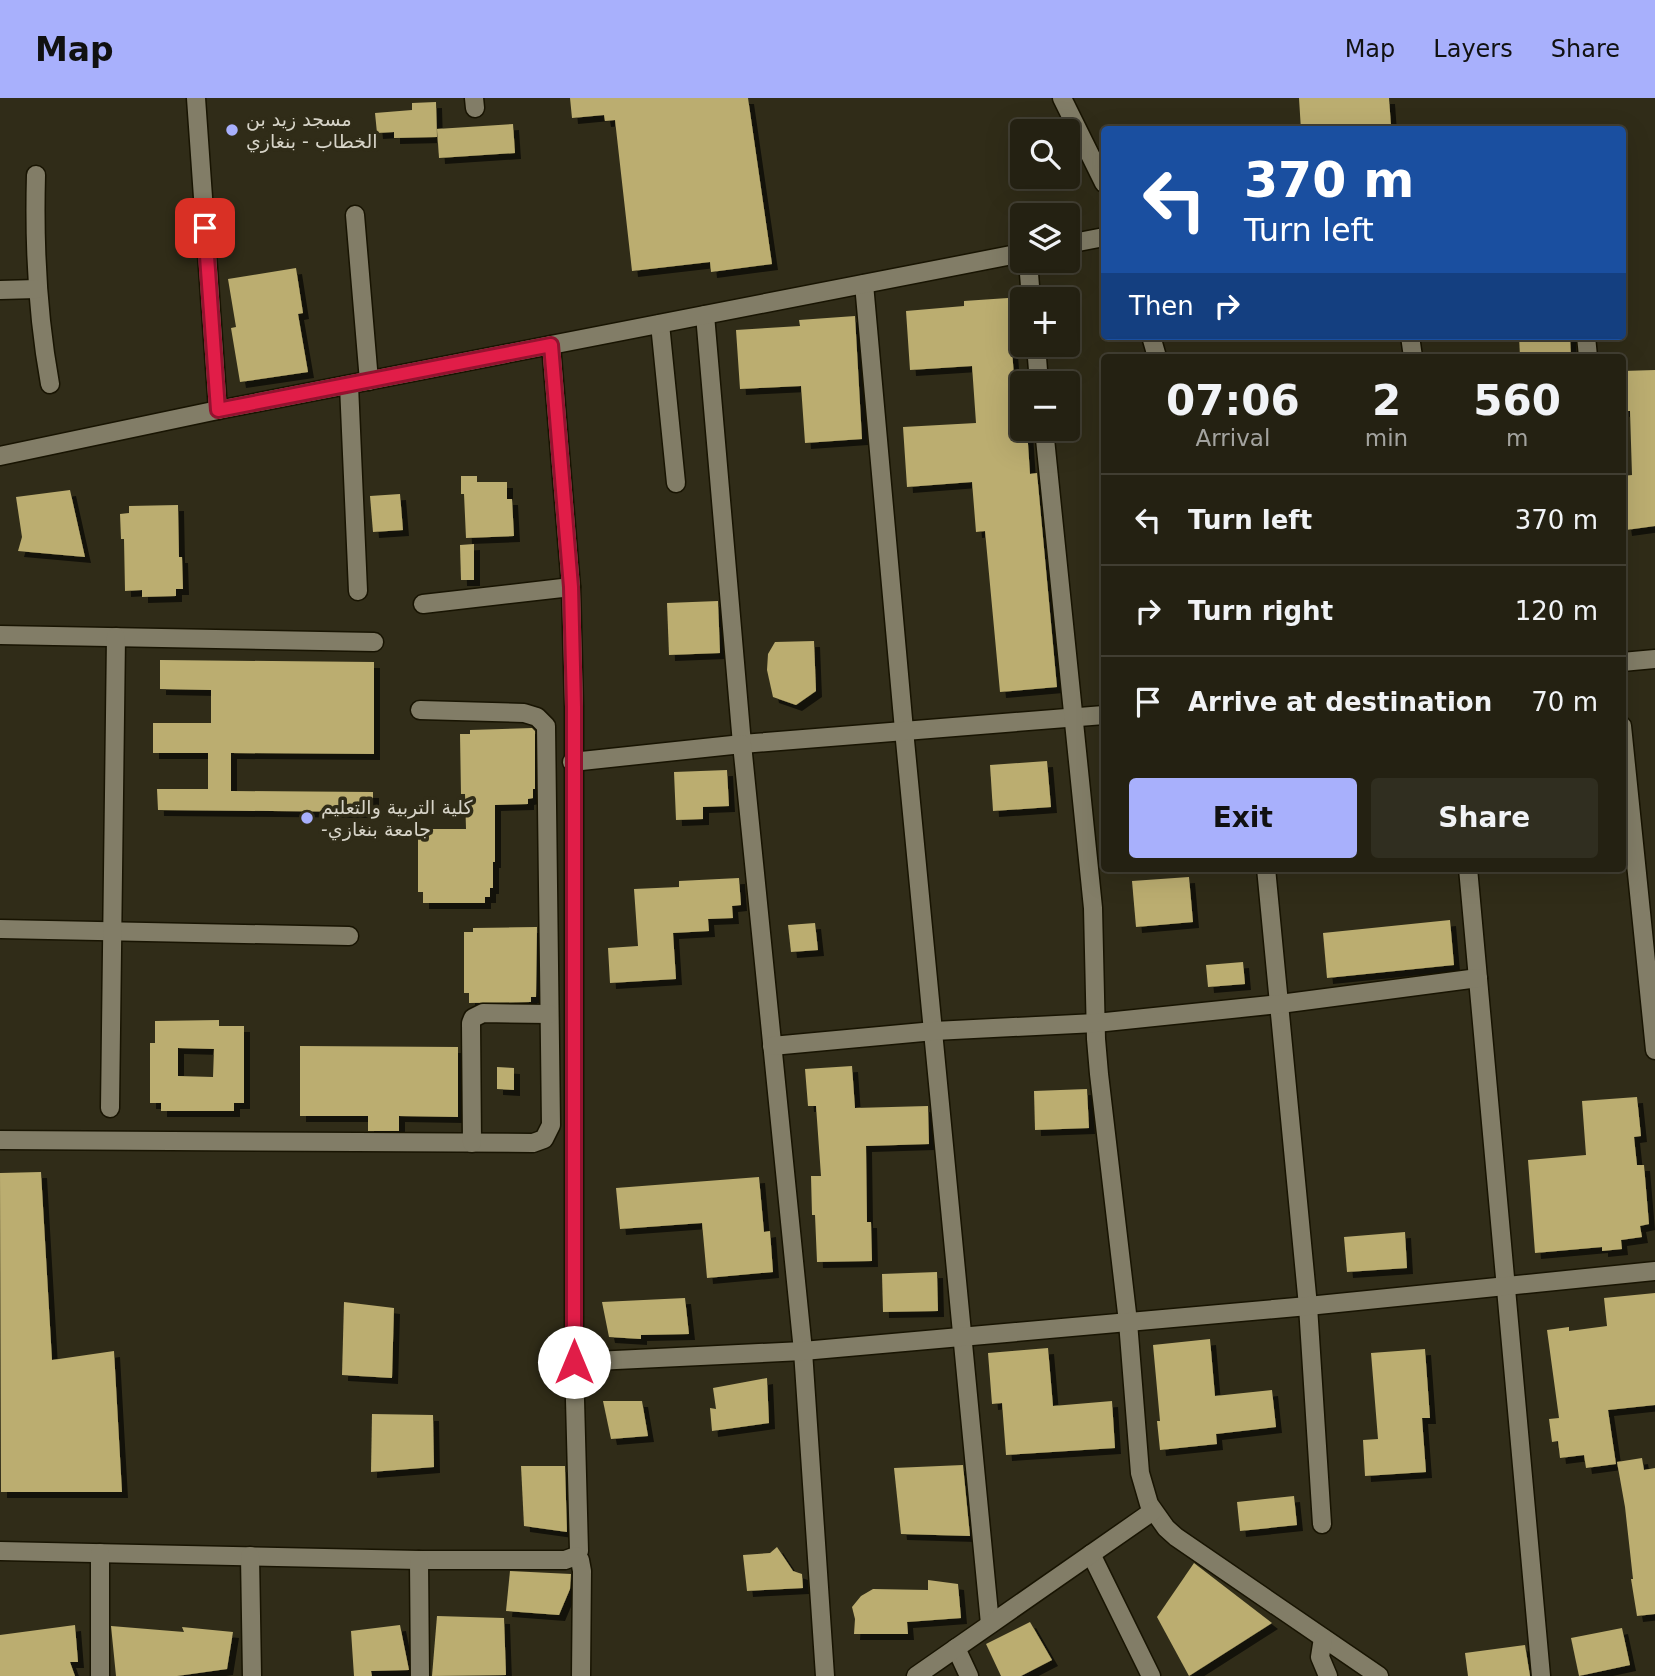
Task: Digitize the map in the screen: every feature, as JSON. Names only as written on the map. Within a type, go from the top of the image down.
[{"type":"street","points":[[196,98],[218,410]]},
{"type":"street","points":[[1062,98],[1101,177]]},
{"type":"street","points":[[36,175],[37,289],[50,383]]},
{"type":"street","points":[[355,215],[369,381]]},
{"type":"street","points":[[1080,242],[1101,238]]},
{"type":"street","points":[[0,456],[218,410],[1010,255]]},
{"type":"street","points":[[864,284],[990,1624]]},
{"type":"street","points":[[0,290],[37,289]]},
{"type":"street","points":[[705,315],[742,744],[803,1352],[825,1676]]},
{"type":"street","points":[[660,324],[676,483]]},
{"type":"street","points":[[0,1551],[419,1560],[565,1560],[576,1556],[581,1545],[574,1362],[571,587],[551,345]]},
{"type":"street","points":[[349,385],[358,591]]},
{"type":"street","points":[[1045,441],[1093,908],[1099,1074],[1128,1322],[1140,1473],[1145,1494],[1153,1511],[1176,1538],[1379,1676]]},
{"type":"street","points":[[423,604],[571,587]]},
{"type":"street","points":[[0,635],[374,642]]},
{"type":"street","points":[[110,1108],[116,637]]},
{"type":"street","points":[[1626,662],[1655,659]]},
{"type":"street","points":[[0,1140],[533,1143],[548,1135],[551,1125],[546,726],[537,717],[524,713],[419,710]]},
{"type":"street","points":[[572,762],[742,744],[1101,715]]},
{"type":"street","points":[[1626,760],[1651,970],[1655,1050]]},
{"type":"street","points":[[1266,872],[1308,1306],[1322,1524]]},
{"type":"street","points":[[1468,872],[1541,1676]]},
{"type":"street","points":[[0,929],[349,936]]},
{"type":"street","points":[[772,1046],[934,1031],[1096,1023],[1280,1004],[1478,978]]},
{"type":"street","points":[[472,1143],[473,1018],[482,1013],[549,1014]]},
{"type":"street","points":[[574,1362],[803,1352],[1308,1306],[1655,1270]]},
{"type":"street","points":[[916,1676],[1153,1511]]},
{"type":"street","points":[[100,1553],[100,1676]]},
{"type":"street","points":[[1091,1554],[1151,1676]]},
{"type":"street","points":[[250,1556],[252,1676]]},
{"type":"street","points":[[576,1556],[580,1560],[582,1571],[581,1676]]},
{"type":"street","points":[[419,1560],[420,1676]]},
{"type":"street","points":[[1323,1638],[1321,1657],[1328,1676]]},
{"type":"street","points":[[956,1648],[969,1676]]},
{"type":"building","points":[[570,98],[748,98],[772,264],[711,272],[710,262],[632,271],[615,120],[605,121],[604,115],[572,118]]},
{"type":"building","points":[[1299,98],[1389,98],[1391,126],[1301,126]]},
{"type":"building","points":[[436,102],[437,137],[394,138],[394,132],[377,133],[375,113],[412,110],[412,103]]},
{"type":"building","points":[[513,124],[515,153],[439,158],[437,129]]},
{"type":"building","points":[[296,268],[303,313],[298,314],[308,372],[240,382],[231,328],[236,327],[228,279]]},
{"type":"building","points":[[1008,298],[1010,357],[1013,357],[1014,371],[1010,371],[1010,441],[1028,441],[1030,474],[1037,473],[1057,687],[1000,692],[985,531],[976,532],[972,482],[907,487],[903,427],[976,423],[972,366],[910,370],[906,311],[964,306],[964,301]]},
{"type":"building","points":[[855,316],[862,439],[805,443],[801,386],[740,389],[736,330],[800,326],[799,320]]},
{"type":"building","points":[[1519,340],[1570,340],[1571,354],[1520,354]]},
{"type":"building","points":[[1655,370],[1655,526],[1626,530],[1626,476],[1632,475],[1630,411],[1626,411],[1626,371]]},
{"type":"building","points":[[461,476],[477,476],[477,482],[507,482],[507,499],[512,499],[514,536],[466,538]]},
{"type":"building","points":[[70,490],[85,557],[18,551],[22,537],[16,497]]},
{"type":"building","points":[[400,494],[403,530],[373,532],[370,496]]},
{"type":"building","points":[[178,505],[183,589],[176,589],[176,596],[142,597],[142,590],[125,591],[124,539],[121,539],[120,514],[129,513],[129,506]]},
{"type":"building","points":[[474,544],[474,580],[461,580],[460,545]]},
{"type":"building","points":[[718,601],[720,653],[669,655],[667,603]]},
{"type":"building","points":[[814,641],[816,691],[796,705],[773,697],[767,670],[768,654],[775,642]]},
{"type":"building","points":[[160,660],[374,662],[374,754],[231,753],[231,791],[373,792],[373,812],[158,810],[157,789],[208,789],[208,753],[153,753],[153,723],[211,723],[211,690],[160,689]]},
{"type":"building","points":[[532,728],[535,731],[533,798],[528,799],[528,804],[495,805],[495,862],[490,897],[485,897],[485,903],[423,903],[423,892],[418,892],[418,832],[427,832],[427,829],[466,829],[465,794],[461,794],[460,734],[470,734],[470,730]]},
{"type":"building","points":[[1047,761],[1051,807],[993,811],[990,765]]},
{"type":"building","points":[[727,770],[729,806],[703,807],[703,819],[676,820],[674,772]]},
{"type":"building","points":[[1189,877],[1193,922],[1136,927],[1132,881]]},
{"type":"building","points":[[739,878],[741,905],[732,906],[733,918],[708,919],[709,931],[673,933],[676,979],[610,983],[608,948],[638,946],[634,889],[679,887],[679,881]]},
{"type":"building","points":[[1450,920],[1454,965],[1327,978],[1323,933]]},
{"type":"building","points":[[815,923],[818,950],[791,952],[788,925]]},
{"type":"building","points":[[537,927],[536,997],[531,997],[531,1002],[469,1003],[469,993],[464,993],[464,932],[473,932],[473,928]]},
{"type":"building","points":[[1243,962],[1245,984],[1208,987],[1206,965]]},
{"type":"building","points":[[219,1020],[219,1026],[244,1026],[244,1103],[234,1103],[234,1111],[161,1111],[161,1103],[150,1103],[150,1043],[155,1043],[155,1021]],"holes":[[[178,1048],[214,1049],[213,1077],[178,1076]]]},
{"type":"building","points":[[300,1046],[458,1047],[458,1117],[399,1116],[399,1131],[368,1131],[368,1116],[300,1116]]},
{"type":"building","points":[[852,1066],[855,1108],[928,1106],[929,1144],[866,1146],[867,1222],[871,1222],[872,1261],[817,1262],[811,1176],[821,1176],[816,1106],[808,1106],[805,1069]]},
{"type":"building","points":[[497,1067],[514,1068],[514,1090],[497,1089]]},
{"type":"building","points":[[1087,1089],[1089,1128],[1035,1130],[1034,1091]]},
{"type":"building","points":[[1637,1097],[1641,1136],[1634,1137],[1637,1165],[1644,1165],[1649,1224],[1640,1226],[1642,1237],[1621,1240],[1622,1249],[1602,1251],[1602,1247],[1535,1253],[1528,1160],[1586,1155],[1582,1101]]},
{"type":"building","points":[[41,1172],[52,1360],[114,1351],[122,1492],[1,1492],[0,1173]]},
{"type":"building","points":[[759,1177],[764,1232],[770,1231],[773,1272],[707,1278],[702,1223],[620,1229],[616,1188]]},
{"type":"building","points":[[1405,1232],[1407,1268],[1347,1272],[1344,1237]]},
{"type":"building","points":[[937,1272],[938,1311],[883,1312],[882,1274]]},
{"type":"building","points":[[1655,1293],[1655,1405],[1608,1410],[1616,1464],[1586,1468],[1584,1455],[1560,1458],[1558,1441],[1552,1442],[1549,1419],[1559,1418],[1547,1330],[1569,1327],[1569,1331],[1607,1326],[1604,1298]]},
{"type":"building","points":[[685,1298],[689,1334],[641,1335],[641,1339],[609,1337],[602,1302]]},
{"type":"building","points":[[344,1302],[394,1308],[392,1378],[342,1375]]},
{"type":"building","points":[[1210,1339],[1215,1396],[1272,1390],[1276,1427],[1216,1434],[1217,1444],[1160,1450],[1153,1345]]},
{"type":"building","points":[[1048,1348],[1053,1406],[1112,1401],[1115,1448],[1006,1455],[1002,1403],[992,1404],[988,1353]]},
{"type":"building","points":[[1425,1349],[1430,1418],[1422,1418],[1426,1472],[1365,1476],[1363,1440],[1378,1439],[1371,1353]]},
{"type":"building","points":[[767,1378],[769,1423],[712,1431],[710,1408],[716,1409],[713,1388]]},
{"type":"building","points":[[603,1401],[642,1401],[648,1436],[611,1439]]},
{"type":"building","points":[[372,1414],[433,1415],[434,1467],[371,1472]]},
{"type":"building","points":[[1642,1458],[1644,1470],[1655,1468],[1655,1614],[1637,1616],[1625,1507],[1617,1462]]},
{"type":"building","points":[[963,1465],[970,1536],[901,1534],[894,1468]]},
{"type":"building","points":[[521,1466],[565,1466],[567,1532],[524,1526]]},
{"type":"building","points":[[1294,1496],[1297,1525],[1240,1531],[1237,1502]]},
{"type":"building","points":[[777,1547],[793,1571],[802,1574],[803,1588],[747,1591],[743,1555],[770,1553]]},
{"type":"building","points":[[1194,1563],[1272,1623],[1189,1676],[1157,1617]]},
{"type":"building","points":[[510,1571],[571,1574],[570,1589],[559,1615],[506,1611]]},
{"type":"building","points":[[928,1580],[958,1584],[961,1618],[907,1622],[908,1634],[854,1634],[855,1619],[852,1607],[861,1596],[873,1589],[928,1590]]},
{"type":"building","points":[[437,1616],[504,1618],[506,1675],[432,1676]]},
{"type":"building","points":[[1030,1622],[1052,1660],[1021,1676],[1001,1676],[986,1644]]},
{"type":"building","points":[[75,1625],[78,1662],[70,1662],[75,1676],[0,1676],[0,1635]]},
{"type":"building","points":[[400,1625],[409,1670],[371,1671],[372,1676],[354,1676],[351,1631]]},
{"type":"building","points":[[111,1626],[184,1632],[182,1627],[233,1632],[227,1669],[177,1676],[116,1676]]},
{"type":"building","points":[[1622,1628],[1630,1665],[1579,1676],[1571,1638]]},
{"type":"building","points":[[1525,1645],[1530,1676],[1468,1676],[1465,1653]]},
{"type":"place","name":"مسجد زيد بن الخطاب - بنغازي","points":[[232,130]]},
{"type":"place","name":"كلية التربية والتعليم -جامعة بنغازي","points":[[307,818]]},
{"type":"route","points":[[205,228],[218,410],[551,345],[571,587],[574,707],[574,1362]]}]
